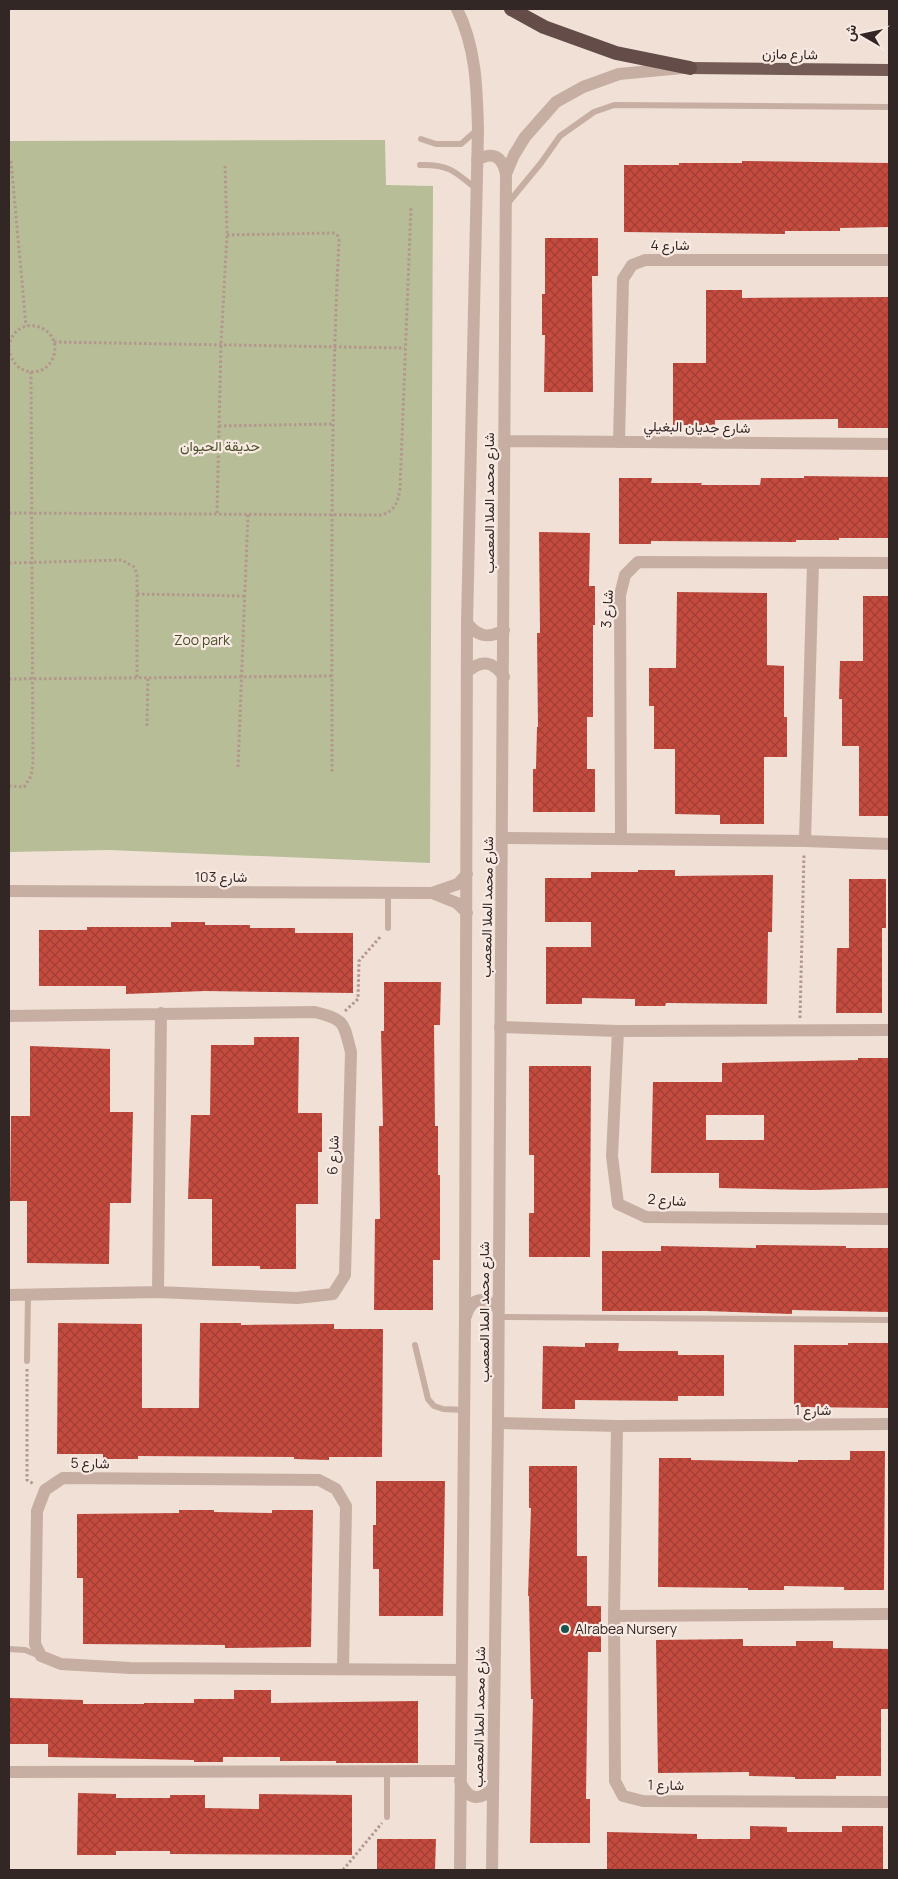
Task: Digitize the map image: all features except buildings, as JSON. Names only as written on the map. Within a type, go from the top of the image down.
[{"type":"highway","points":[[511,9],[544,26],[616,52],[690,68]]},
{"type":"main road","name":"شارع مازن","points":[[690,68],[889,70]]},
{"type":"street","name":"شارع محمد الملا المعصب","points":[[457,9],[463,21],[474,59],[478,130],[475,188],[467,623],[465,1318],[460,1870]]},
{"type":"street","name":"شارع محمد الملا المعصب","points":[[492,1870],[498,1424],[506,174],[514,155],[525,137],[556,102],[582,87],[619,74],[690,68]]},
{"type":"street","points":[[477,160],[486,155],[496,156],[504,163],[506,174]]},
{"type":"street","name":"شارع 4","points":[[619,442],[623,279],[632,265],[645,260],[889,260]]},
{"type":"street","name":"شارع جديان البغيلي","points":[[504,440],[889,444]]},
{"type":"street","name":"شارع 3","points":[[621,839],[620,595],[625,575],[638,562],[889,563]]},
{"type":"street","points":[[805,841],[813,563]]},
{"type":"street","points":[[467,623],[474,631],[483,636],[494,636],[504,630]]},
{"type":"street","points":[[467,672],[476,665],[487,663],[498,668],[504,677]]},
{"type":"street","points":[[502,838],[805,841],[889,844]]},
{"type":"street","name":"شارع 103","points":[[9,891],[432,893],[458,884],[467,874]]},
{"type":"street","name":"شارع 103","points":[[432,893],[457,903],[467,913]]},
{"type":"street","points":[[9,1016],[315,1012],[337,1018]]},
{"type":"street","points":[[158,1292],[161,1013]]},
{"type":"street","name":"شارع 6","points":[[9,1295],[158,1292],[297,1298],[334,1294],[345,1275],[351,1052],[345,1029],[337,1018]]},
{"type":"street","points":[[500,1027],[618,1031],[889,1030]]},
{"type":"street","name":"شارع 2","points":[[618,1031],[612,1156],[618,1204],[646,1217],[889,1218]]},
{"type":"street","points":[[465,1318],[469,1307],[478,1300],[490,1301],[498,1313]]},
{"type":"street","name":"شارع 1","points":[[498,1424],[617,1426],[889,1424]]},
{"type":"street","name":"شارع 1","points":[[617,1426],[614,1616],[615,1781],[623,1796],[644,1801],[889,1802]]},
{"type":"street","name":"شارع 5","points":[[45,1490],[63,1478],[319,1480],[336,1489],[346,1506],[343,1669]]},
{"type":"street","points":[[45,1490],[37,1511],[34,1644],[41,1656],[61,1664],[130,1668],[461,1670]]},
{"type":"street","points":[[614,1616],[889,1614]]},
{"type":"street","points":[[9,1772],[387,1770],[460,1776],[464,1792],[474,1798],[485,1796],[493,1788]]},
{"type":"lane","points":[[505,205],[541,163],[560,136],[594,112],[614,105],[889,107]]},
{"type":"lane","points":[[421,139],[436,144],[461,144],[478,130]]},
{"type":"lane","points":[[420,165],[434,165],[455,170],[475,188]]},
{"type":"lane","points":[[388,892],[388,928]]},
{"type":"lane","points":[[28,1295],[28,1361]]},
{"type":"lane","points":[[498,1313],[889,1320]]},
{"type":"lane","points":[[415,1345],[428,1399],[434,1406],[442,1409],[464,1410]]},
{"type":"lane","points":[[9,1649],[25,1650],[41,1656]]},
{"type":"lane","points":[[387,1770],[387,1817]]},
{"type":"path","points":[[11,161],[26,326]]},
{"type":"path","points":[[217,513],[221,344],[227,235],[225,166]]},
{"type":"path","points":[[9,513],[381,515],[393,509],[398,501],[400,489],[411,207]]},
{"type":"path","points":[[227,235],[333,233],[338,236],[339,240],[334,347],[332,773]]},
{"type":"path","points":[[26,326],[44,328],[54,342],[55,351],[52,359],[40,371],[24,371],[13,362],[9,348],[10,340],[19,329],[26,326]]},
{"type":"path","points":[[54,342],[405,348]]},
{"type":"path","points":[[9,786],[24,786],[31,776],[33,764],[31,372]]},
{"type":"path","points":[[219,426],[333,424]]},
{"type":"path","points":[[238,767],[240,676],[248,514]]},
{"type":"path","points":[[9,563],[122,560],[134,567],[137,574],[137,677]]},
{"type":"path","points":[[137,594],[244,596]]},
{"type":"path","points":[[9,679],[332,676]]},
{"type":"path","points":[[147,726],[148,677]]},
{"type":"path","points":[[799,1030],[805,841]]},
{"type":"path","points":[[337,1018],[358,999],[359,961],[388,928]]},
{"type":"path","points":[[28,1361],[27,1480],[45,1490]]},
{"type":"path","points":[[343,1870],[387,1817]]},
{"type":"green space","name":"حديقة الحيوان","points":[[385,140],[386,185],[433,186],[430,863],[109,850],[9,852],[9,141]]},
{"type":"place","name":"Alrabea Nursery","points":[[565,1629]]},
{"type":"park label","name":"Zoo park","points":[[202,640]]}]
